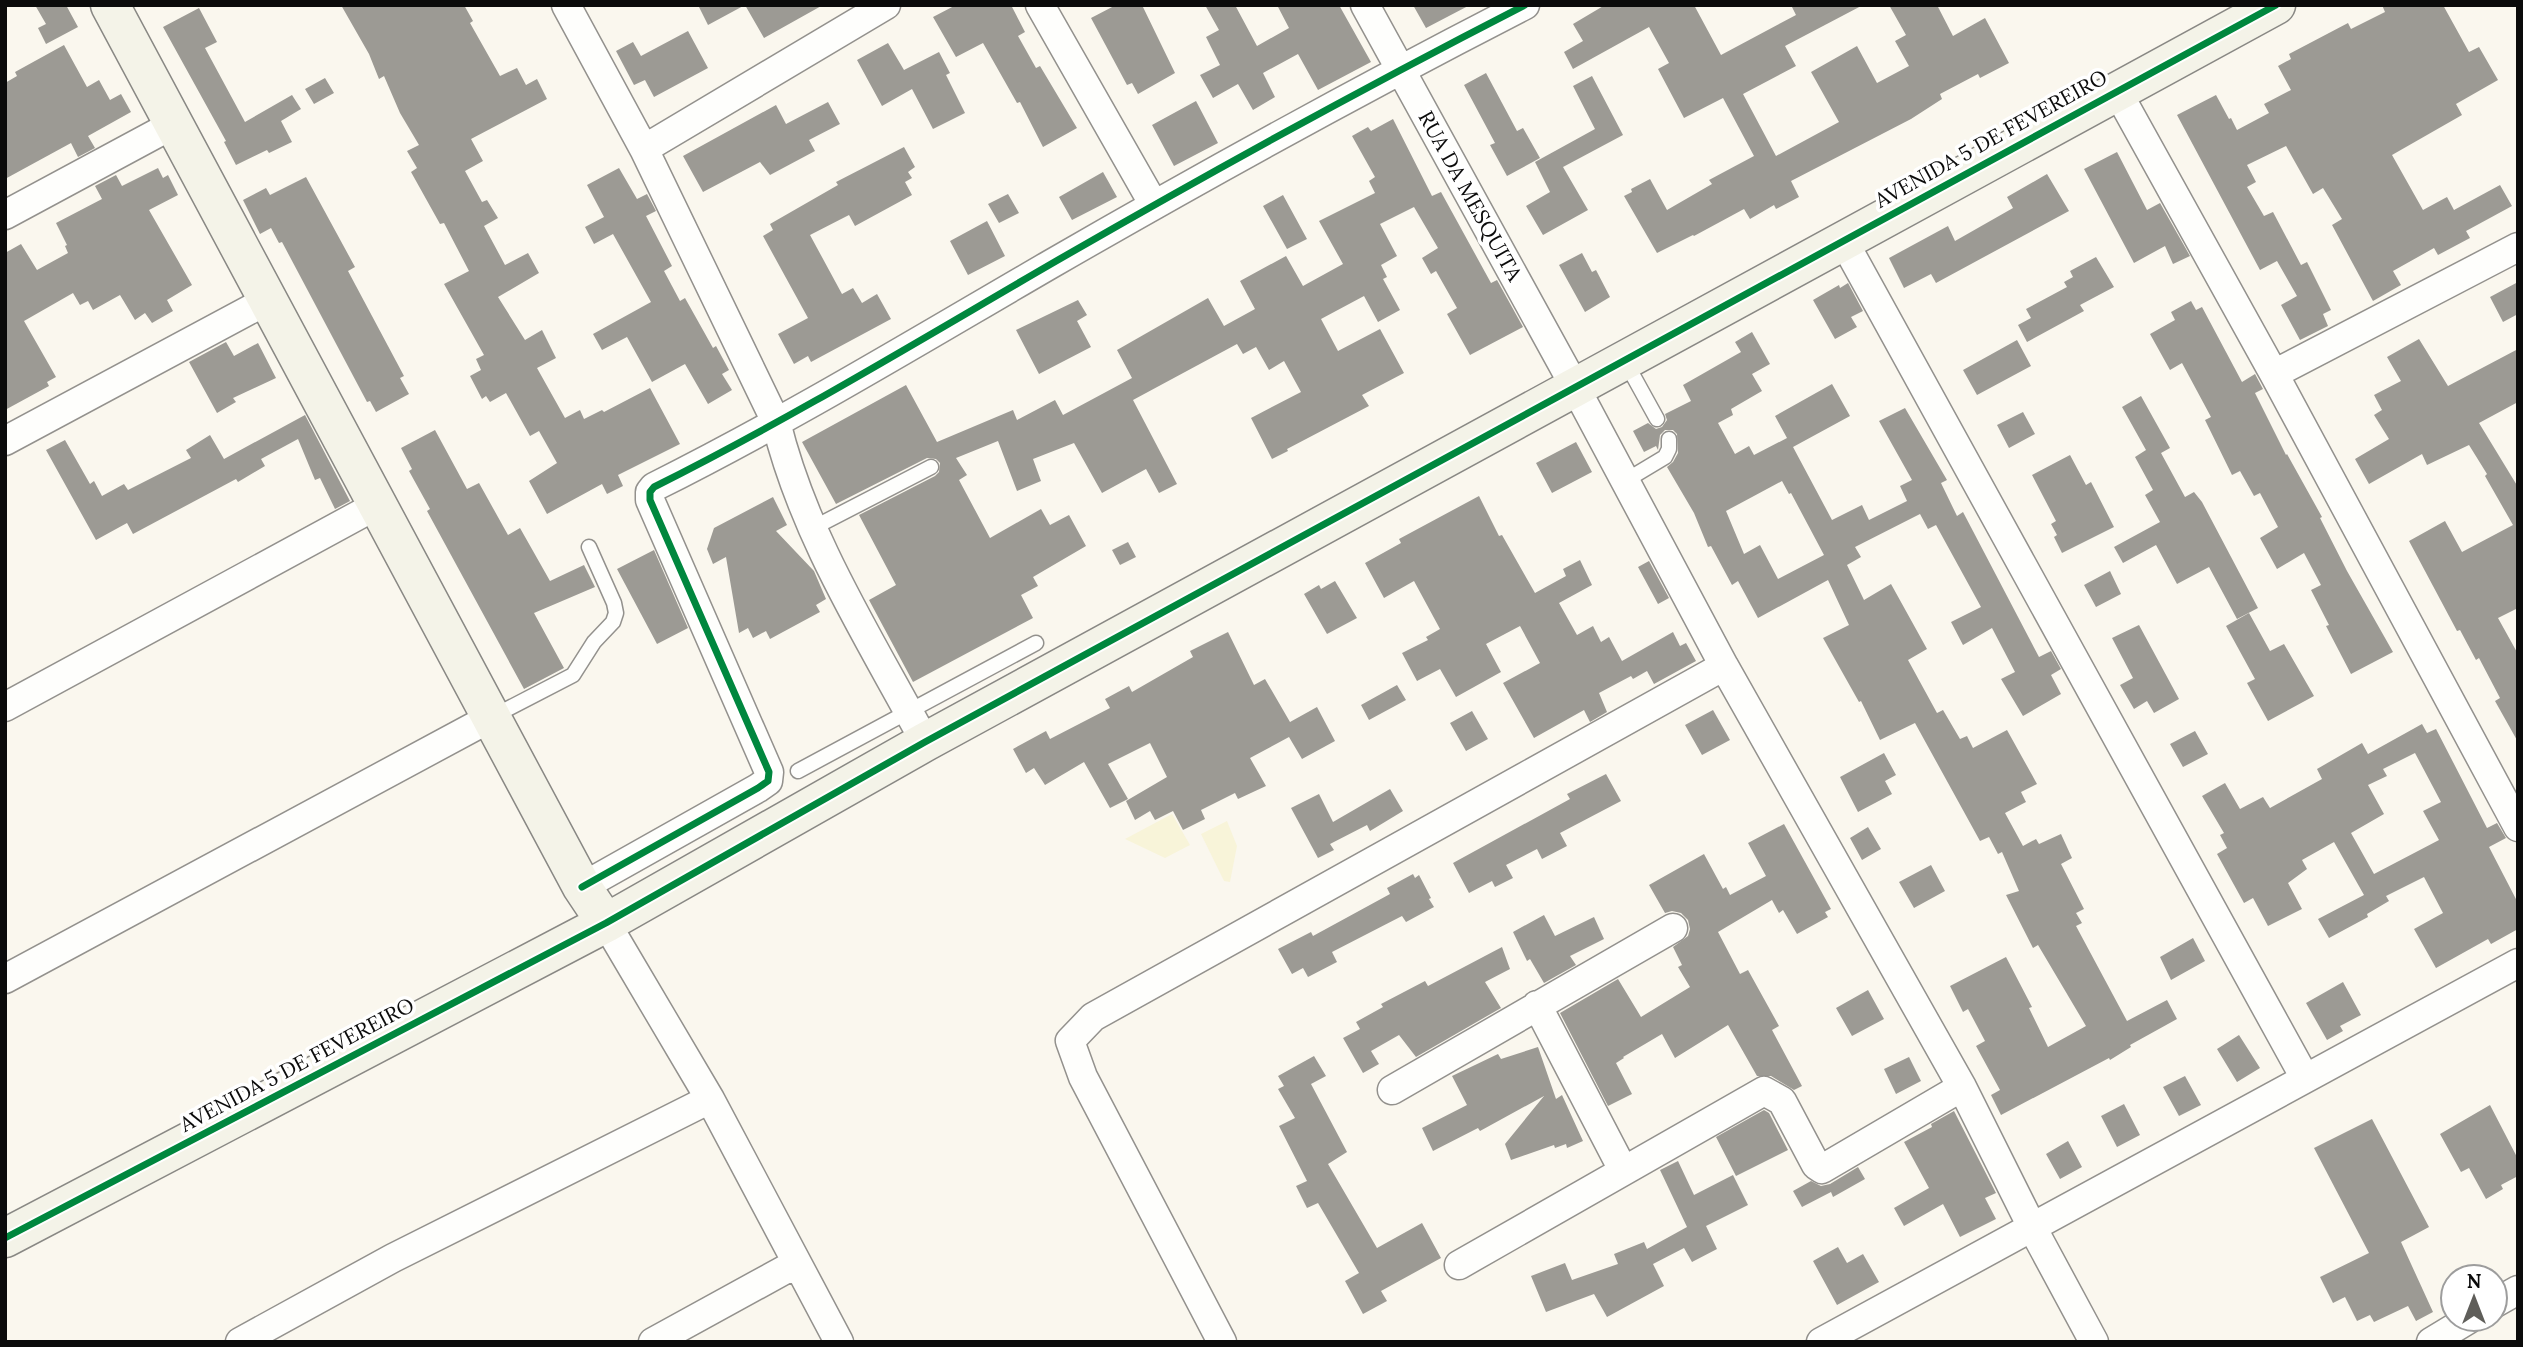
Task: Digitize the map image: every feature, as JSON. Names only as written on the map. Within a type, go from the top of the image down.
[{"type":"street","points":[[110,5],[582,887],[710,1099],[839,1342]]},
{"type":"street","points":[[566,5],[644,149],[776,422],[786,463],[811,529],[917,727]]},
{"type":"street","points":[[644,149],[886,5]]},
{"type":"street","points":[[1040,5],[1154,205]]},
{"type":"street","name":"RUA DA MESQUITA","points":[[1365,5],[1724,666],[1962,1087],[2032,1227],[2094,1342]]},
{"type":"street","points":[[582,887],[768,780],[769,772],[650,500],[650,492],[654,487],[737,445],[1154,205],[1400,69],[1525,5]]},
{"type":"street","name":"AVENIDA 5 DE FEVEREIRO","points":[[5,1238],[606,923],[917,727],[1625,360],[2276,5]]},
{"type":"street","points":[[2117,90],[2274,374],[2518,827]]},
{"type":"street","points":[[5,215],[174,124]]},
{"type":"street","points":[[1843,240],[2305,1078]]},
{"type":"street","points":[[2274,374],[2518,247]]},
{"type":"street","points":[[5,441],[268,300]]},
{"type":"street","points":[[5,707],[379,504]]},
{"type":"street","points":[[1222,1342],[1083,1077],[1070,1041],[1093,1017],[1724,666]]},
{"type":"street","points":[[5,979],[492,717]]},
{"type":"street","points":[[1392,1090],[1673,928]]},
{"type":"street","points":[[1821,1342],[2518,963]]},
{"type":"street","points":[[1537,1005],[1623,1170]]},
{"type":"street","points":[[1459,1265],[1764,1091],[1782,1101],[1816,1165],[1822,1168],[1962,1087]]},
{"type":"street","points":[[240,1342],[393,1258],[710,1099]]},
{"type":"street","points":[[653,1342],[797,1263]]},
{"type":"lane","points":[[1625,360],[1657,419]]},
{"type":"lane","points":[[1625,481],[1665,457],[1669,450],[1669,439]]},
{"type":"lane","points":[[811,529],[932,467]]},
{"type":"lane","points":[[492,717],[573,675],[594,642],[613,622],[616,613],[614,603],[589,547]]},
{"type":"lane","points":[[798,771],[917,727],[1036,643]]},
{"type":"shaded area","points":[[1172,814],[1190,845],[1165,858],[1125,839]]},
{"type":"shaded area","points":[[1227,821],[1237,846],[1230,882],[1224,881],[1201,834]]},
{"type":"building","points":[[35,5],[66,5],[78,27],[46,44],[38,28],[46,24]]},
{"type":"building","points":[[341,5],[464,5],[473,21],[470,23],[500,76],[517,68],[526,85],[537,79],[547,99],[471,139],[483,161],[465,171],[482,202],[487,200],[498,218],[484,226],[505,265],[528,253],[539,273],[498,297],[525,340],[542,330],[556,358],[537,368],[565,418],[580,410],[584,419],[602,410],[604,412],[650,388],[680,444],[618,475],[623,486],[607,494],[602,484],[547,514],[529,481],[557,463],[539,431],[530,436],[506,393],[490,402],[486,396],[482,399],[470,376],[481,370],[476,359],[484,355],[444,284],[469,271],[444,223],[440,224],[411,172],[417,168],[407,151],[419,145],[400,113],[384,76],[379,79],[369,54]]},
{"type":"building","points":[[698,5],[745,5],[708,25]]},
{"type":"building","points":[[745,5],[823,5],[764,38]]},
{"type":"building","points":[[956,5],[1011,5],[1025,32],[1018,36],[1036,68],[1040,66],[1077,128],[1043,147],[1020,102],[1017,103],[983,43],[956,57],[933,17]]},
{"type":"building","points":[[1116,5],[1142,5],[1175,73],[1138,94],[1132,83],[1127,85],[1091,18]]},
{"type":"building","points":[[1205,5],[1235,5],[1257,46],[1289,28],[1277,5],[1339,5],[1371,62],[1318,90],[1298,54],[1263,73],[1275,97],[1253,110],[1238,84],[1213,98],[1200,75],[1220,65],[1206,37],[1219,30]]},
{"type":"building","points":[[1413,5],[1470,5],[1426,28]]},
{"type":"building","points":[[1605,5],[1694,5],[1721,55],[1796,15],[1791,5],[1863,5],[1785,46],[1796,66],[1743,94],[1776,156],[1839,122],[1811,72],[1857,46],[1877,83],[1909,66],[1895,41],[1906,35],[1889,5],[1937,5],[1953,36],[1985,18],[2009,63],[1980,78],[1978,74],[1940,94],[1942,99],[1911,119],[1791,181],[1799,197],[1776,209],[1774,205],[1750,219],[1744,209],[1657,253],[1624,196],[1632,192],[1631,189],[1650,179],[1667,210],[1712,184],[1709,180],[1754,156],[1723,98],[1684,118],[1658,69],[1669,63],[1649,27],[1573,69],[1564,52],[1583,41],[1573,24]]},
{"type":"building","points":[[2382,5],[2443,5],[2469,52],[2479,47],[2498,80],[2456,104],[2462,115],[2392,155],[2423,210],[2447,197],[2454,210],[2500,185],[2512,206],[2466,231],[2470,238],[2438,255],[2434,248],[2393,271],[2401,285],[2373,301],[2332,225],[2342,219],[2323,188],[2313,194],[2286,146],[2247,165],[2256,182],[2247,187],[2264,216],[2273,212],[2301,265],[2307,262],[2331,310],[2323,314],[2328,326],[2300,340],[2281,305],[2297,296],[2277,261],[2260,270],[2177,115],[2216,95],[2237,130],[2269,113],[2264,104],[2291,90],[2278,66],[2291,59],[2289,54],[2348,23],[2351,29],[2385,12]]},
{"type":"building","points":[[199,8],[217,42],[205,48],[245,122],[292,95],[301,109],[281,121],[292,142],[236,165],[224,142],[226,141],[163,27]]},
{"type":"building","points":[[688,31],[708,68],[654,97],[645,80],[634,85],[616,51],[633,42],[641,56]]},
{"type":"building","points":[[888,43],[904,70],[939,52],[950,73],[946,75],[965,113],[933,129],[912,89],[882,106],[857,60]]},
{"type":"building","points":[[64,45],[87,87],[99,80],[110,100],[121,94],[131,112],[88,136],[95,148],[78,157],[71,143],[5,179],[5,83],[17,76],[15,72]]},
{"type":"building","points":[[1486,73],[1517,131],[1523,128],[1540,158],[1507,176],[1490,145],[1495,143],[1464,85]]},
{"type":"building","points":[[1592,76],[1623,135],[1563,167],[1588,210],[1543,235],[1526,206],[1550,192],[1535,162],[1595,129],[1573,86]]},
{"type":"building","points":[[325,78],[334,93],[314,104],[305,89]]},
{"type":"building","points":[[1196,101],[1218,143],[1174,166],[1152,125]]},
{"type":"building","points":[[828,102],[840,124],[809,140],[815,151],[770,175],[760,162],[703,192],[683,156],[776,105],[786,124]]},
{"type":"building","points":[[1393,119],[1432,196],[1441,192],[1491,283],[1497,280],[1523,327],[1470,355],[1447,314],[1457,308],[1436,271],[1431,274],[1422,258],[1438,248],[1414,207],[1380,224],[1397,256],[1381,265],[1387,277],[1383,279],[1400,310],[1378,322],[1364,296],[1321,319],[1338,351],[1380,329],[1404,373],[1362,395],[1369,406],[1287,449],[1288,451],[1272,459],[1251,418],[1301,392],[1284,361],[1269,370],[1256,347],[1243,354],[1237,344],[1133,400],[1177,484],[1159,493],[1146,469],[1102,493],[1074,443],[1033,459],[1041,481],[1017,491],[998,441],[956,458],[967,475],[959,480],[990,538],[1041,509],[1050,525],[1069,515],[1086,546],[1033,577],[1038,586],[1021,595],[1033,618],[913,682],[869,600],[896,585],[859,515],[935,476],[939,472],[940,463],[936,459],[927,458],[836,504],[802,442],[906,385],[937,442],[1013,410],[1017,420],[1055,400],[1063,415],[1132,378],[1117,350],[1208,298],[1224,326],[1255,309],[1240,281],[1286,256],[1303,286],[1343,264],[1319,221],[1375,193],[1369,181],[1375,177],[1352,136],[1368,127],[1371,131]]},
{"type":"building","points":[[904,147],[915,167],[908,172],[912,178],[905,182],[912,195],[855,226],[849,215],[810,235],[842,294],[853,288],[862,303],[877,294],[891,319],[811,362],[808,356],[794,364],[778,334],[808,318],[763,236],[773,230],[770,224],[838,185],[836,182]]},
{"type":"building","points":[[2117,152],[2147,210],[2160,203],[2190,256],[2173,264],[2165,246],[2134,263],[2084,169]]},
{"type":"building","points":[[158,168],[163,178],[168,175],[178,195],[149,210],[192,285],[167,300],[173,311],[152,323],[145,313],[135,320],[120,295],[93,310],[88,301],[80,305],[73,293],[24,321],[56,377],[47,382],[49,386],[5,410],[5,253],[21,244],[37,270],[68,253],[56,223],[102,199],[95,186],[116,175],[122,186]]},
{"type":"building","points":[[619,168],[637,199],[647,194],[656,211],[646,216],[672,266],[664,271],[680,301],[685,298],[713,348],[716,346],[729,370],[722,374],[732,390],[708,404],[685,364],[652,382],[627,337],[602,350],[593,334],[651,302],[613,234],[594,244],[585,227],[604,217],[587,185]]},
{"type":"building","points":[[1103,172],[1117,197],[1072,220],[1059,197]]},
{"type":"building","points":[[2047,174],[2069,211],[1936,283],[1931,274],[1904,288],[1889,258],[1948,226],[1955,241],[2013,208],[2007,197]]},
{"type":"building","points":[[306,177],[355,267],[348,271],[404,376],[400,378],[409,394],[376,412],[370,401],[367,402],[282,242],[279,243],[271,228],[260,234],[243,200],[266,188],[270,195]]},
{"type":"building","points":[[1008,194],[1019,213],[999,223],[988,204]]},
{"type":"building","points":[[1283,195],[1307,239],[1287,249],[1263,206]]},
{"type":"building","points":[[987,221],[1005,256],[968,275],[950,241]]},
{"type":"building","points":[[1582,253],[1592,272],[1596,270],[1610,297],[1585,312],[1559,265]]},
{"type":"building","points":[[2096,257],[2114,287],[2080,305],[2084,311],[2027,342],[2018,325],[2031,318],[2026,309],[2067,287],[2064,282],[2073,277],[2070,271]]},
{"type":"building","points":[[2518,282],[2518,314],[2503,322],[2490,297]]},
{"type":"building","points":[[1848,283],[1863,311],[1851,317],[1857,327],[1835,339],[1813,300],[1839,285],[1840,288]]},
{"type":"building","points":[[1078,300],[1087,315],[1077,321],[1091,347],[1039,374],[1016,330]]},
{"type":"building","points":[[2191,301],[2196,310],[2202,307],[2242,382],[2255,374],[2263,389],[2255,393],[2286,455],[2322,517],[2320,518],[2347,571],[2393,652],[2351,674],[2311,590],[2321,585],[2304,553],[2277,569],[2260,538],[2278,527],[2260,493],[2254,496],[2240,471],[2232,475],[2205,420],[2211,417],[2182,363],[2170,370],[2150,334],[2175,320],[2171,312]]},
{"type":"building","points":[[1752,332],[1770,364],[1752,374],[1762,391],[1731,409],[1733,415],[1718,423],[1735,454],[1749,446],[1754,455],[1787,438],[1775,416],[1832,384],[1850,416],[1793,447],[1832,520],[1862,505],[1869,520],[1907,501],[1900,486],[1912,480],[1879,421],[1905,408],[1947,480],[1941,483],[1957,516],[1963,512],[2039,657],[2051,651],[2061,669],[2051,675],[2061,694],[2023,716],[2001,679],[2015,672],[1992,628],[1963,645],[1951,622],[1981,607],[1936,525],[1928,529],[1920,514],[1855,547],[1861,557],[1847,565],[1864,600],[1891,584],[1927,649],[1908,660],[1937,713],[1943,710],[1960,739],[1967,736],[1973,748],[2007,730],[2037,784],[2021,792],[2026,802],[2005,813],[2023,846],[2036,839],[2039,844],[2061,834],[2072,858],[2061,864],[2084,909],[2076,913],[2082,923],[2076,926],[2127,1021],[2167,1000],[2177,1019],[2130,1045],[2131,1047],[2110,1060],[2109,1058],[2001,1115],[1991,1095],[2000,1090],[1976,1046],[1985,1041],[1968,1009],[1963,1012],[1950,986],[2006,957],[2032,1007],[2029,1008],[2048,1047],[2086,1026],[2038,945],[2033,948],[2006,895],[2019,891],[2002,852],[1998,854],[1989,837],[1980,841],[1915,723],[1880,740],[1861,701],[1859,702],[1823,638],[1849,625],[1828,580],[1758,618],[1738,581],[1732,585],[1711,546],[1708,547],[1694,513],[1667,467],[1678,453],[1677,434],[1673,430],[1665,430],[1660,435],[1658,450],[1656,446],[1644,452],[1633,431],[1648,423],[1656,429],[1662,427],[1667,420],[1665,414],[1691,401],[1683,385],[1741,352],[1735,342]],"holes":[[[1782,481],[1789,494],[1791,493],[1824,555],[1778,579],[1760,545],[1744,554],[1726,511]]]},
{"type":"building","points":[[2419,339],[2448,386],[2518,349],[2518,402],[2479,423],[2518,487],[2518,608],[2498,618],[2518,654],[2518,742],[2495,701],[2500,698],[2479,658],[2476,660],[2460,630],[2457,631],[2409,541],[2445,521],[2462,552],[2513,525],[2485,476],[2487,474],[2469,445],[2427,465],[2422,454],[2369,484],[2355,459],[2389,439],[2374,415],[2382,410],[2374,395],[2401,381],[2387,357]]},
{"type":"building","points":[[2017,340],[2031,366],[1977,395],[1963,370]]},
{"type":"building","points":[[226,342],[234,356],[258,343],[276,378],[233,398],[236,402],[217,413],[189,362]]},
{"type":"building","points":[[2141,396],[2170,448],[2161,453],[2185,497],[2194,492],[2202,502],[2258,608],[2237,619],[2209,567],[2177,584],[2156,545],[2123,563],[2114,547],[2160,522],[2145,495],[2153,490],[2135,457],[2146,450],[2122,407]]},
{"type":"building","points":[[2023,412],[2035,434],[2009,448],[1997,425]]},
{"type":"building","points":[[305,415],[350,501],[335,509],[320,478],[315,480],[298,439],[261,459],[265,466],[238,482],[236,479],[133,534],[127,523],[96,540],[46,450],[65,440],[90,484],[94,481],[102,496],[124,484],[128,490],[191,458],[186,450],[210,435],[224,459]]},
{"type":"building","points":[[435,430],[467,489],[479,483],[508,535],[520,528],[550,581],[584,565],[595,587],[534,613],[564,668],[524,689],[427,511],[430,509],[409,471],[412,469],[401,448]]},
{"type":"building","points":[[1576,442],[1592,472],[1552,493],[1536,463]]},
{"type":"building","points":[[2070,455],[2086,485],[2091,482],[2114,527],[2062,553],[2051,524],[2056,521],[2032,475]]},
{"type":"building","points":[[1479,496],[1499,536],[1502,535],[1535,593],[1566,576],[1563,569],[1580,560],[1592,585],[1559,603],[1577,635],[1593,626],[1601,642],[1609,637],[1622,661],[1673,632],[1680,646],[1686,643],[1696,661],[1654,684],[1647,671],[1633,679],[1631,676],[1599,693],[1607,712],[1590,722],[1584,710],[1534,738],[1503,683],[1540,663],[1520,626],[1486,644],[1501,672],[1456,697],[1440,669],[1417,681],[1402,653],[1428,640],[1426,637],[1440,629],[1414,581],[1384,598],[1365,563],[1401,543],[1399,539]]},
{"type":"building","points":[[773,497],[787,525],[776,531],[814,571],[826,599],[816,605],[820,612],[770,639],[766,631],[753,638],[748,628],[739,633],[726,557],[713,564],[707,549],[714,528]]},
{"type":"building","points":[[1128,542],[1136,557],[1120,565],[1112,550]]},
{"type":"building","points":[[654,550],[688,628],[657,644],[617,569]]},
{"type":"building","points":[[1649,561],[1669,598],[1658,604],[1638,567]]},
{"type":"building","points":[[2110,571],[2121,594],[2096,607],[2084,585]]},
{"type":"building","points":[[1335,581],[1357,618],[1327,634],[1304,594],[1319,585],[1321,589]]},
{"type":"building","points":[[2249,613],[2270,651],[2284,644],[2314,696],[2268,721],[2247,683],[2255,679],[2226,626]]},
{"type":"building","points":[[2139,625],[2179,699],[2154,713],[2147,701],[2134,709],[2120,685],[2133,678],[2112,638]]},
{"type":"building","points":[[1228,632],[1254,685],[1265,679],[1290,722],[1317,707],[1335,741],[1302,759],[1289,737],[1250,758],[1266,786],[1238,799],[1235,793],[1201,810],[1205,819],[1183,830],[1173,811],[1155,820],[1150,811],[1135,820],[1126,801],[1167,777],[1150,743],[1108,764],[1128,799],[1110,808],[1084,762],[1045,785],[1034,768],[1026,773],[1013,749],[1046,731],[1050,739],[1110,708],[1105,699],[1129,686],[1132,692],[1193,657],[1190,651]]},
{"type":"building","points":[[1397,685],[1406,700],[1369,720],[1361,705]]},
{"type":"building","points":[[1713,710],[1730,740],[1702,755],[1685,725]]},
{"type":"building","points":[[1472,711],[1488,739],[1466,751],[1450,723]]},
{"type":"building","points":[[2422,724],[2427,733],[2436,729],[2487,828],[2497,823],[2506,838],[2489,847],[2518,903],[2518,929],[2491,944],[2488,939],[2436,968],[2414,929],[2443,913],[2424,877],[2386,896],[2389,901],[2367,914],[2368,917],[2329,938],[2318,919],[2364,895],[2334,842],[2302,860],[2307,869],[2288,883],[2302,909],[2268,926],[2253,898],[2244,903],[2217,854],[2227,848],[2220,835],[2224,833],[2202,796],[2225,783],[2240,809],[2263,797],[2270,808],[2322,779],[2317,769],[2362,743],[2368,754]],"holes":[[[2415,753],[2441,802],[2423,811],[2439,840],[2374,874],[2351,833],[2384,814],[2368,785],[2387,776],[2383,769]]]},
{"type":"building","points":[[2195,731],[2208,754],[2183,767],[2170,744]]},
{"type":"building","points":[[1884,753],[1896,775],[1885,781],[1892,794],[1858,812],[1840,777]]},
{"type":"building","points":[[1606,774],[1621,801],[1560,833],[1567,846],[1542,859],[1537,849],[1506,865],[1513,878],[1495,887],[1492,881],[1469,893],[1453,863],[1570,799],[1567,794]]},
{"type":"building","points":[[1390,789],[1403,811],[1370,831],[1367,825],[1330,844],[1334,850],[1318,858],[1291,808],[1319,794],[1333,822]]},
{"type":"building","points":[[1784,824],[1831,909],[1825,912],[1828,917],[1797,934],[1783,910],[1779,913],[1772,900],[1718,932],[1740,974],[1748,970],[1779,1026],[1772,1030],[1802,1086],[1794,1090],[1771,1076],[1757,1076],[1728,1025],[1675,1058],[1662,1034],[1623,1057],[1616,1063],[1632,1094],[1608,1106],[1560,1013],[1618,979],[1641,1017],[1690,987],[1678,967],[1682,965],[1673,947],[1688,936],[1688,920],[1681,913],[1665,913],[1649,885],[1704,854],[1723,889],[1726,887],[1730,895],[1766,876],[1748,843]]},
{"type":"building","points":[[1868,827],[1881,849],[1862,860],[1850,838]]},
{"type":"building","points":[[1931,865],[1945,891],[1914,908],[1899,882]]},
{"type":"building","points":[[1413,874],[1415,878],[1419,875],[1434,907],[1406,922],[1402,916],[1332,952],[1337,962],[1308,977],[1303,968],[1292,974],[1278,949],[1311,932],[1313,936],[1390,894],[1387,888]]},
{"type":"building","points":[[1544,915],[1555,936],[1594,917],[1604,939],[1570,956],[1576,965],[1544,983],[1530,959],[1527,961],[1513,932]]},
{"type":"building","points":[[2193,938],[2205,961],[2171,980],[2160,957]]},
{"type":"building","points":[[1502,947],[1510,969],[1485,982],[1501,1008],[1416,1057],[1399,1035],[1371,1051],[1379,1064],[1363,1073],[1343,1038],[1360,1029],[1356,1022],[1383,1007],[1381,1004],[1425,981],[1428,986]]},
{"type":"building","points":[[2343,982],[2361,1015],[2340,1026],[2343,1031],[2327,1040],[2306,1003]]},
{"type":"building","points":[[1868,990],[1884,1019],[1852,1036],[1836,1008]]},
{"type":"building","points":[[2239,1035],[2260,1068],[2237,1082],[2217,1049]]},
{"type":"building","points":[[1538,1047],[1556,1099],[1562,1095],[1583,1141],[1567,1148],[1566,1144],[1555,1148],[1554,1145],[1511,1160],[1505,1144],[1544,1096],[1480,1131],[1478,1128],[1433,1151],[1422,1128],[1467,1105],[1452,1076],[1498,1054],[1501,1059]]},
{"type":"building","points":[[1314,1056],[1326,1076],[1311,1084],[1347,1152],[1328,1164],[1377,1248],[1422,1223],[1441,1258],[1381,1291],[1387,1301],[1363,1314],[1345,1281],[1359,1273],[1318,1203],[1307,1208],[1296,1186],[1307,1181],[1279,1126],[1295,1118],[1278,1089],[1284,1086],[1278,1076]]},
{"type":"building","points":[[1909,1057],[1921,1081],[1896,1094],[1884,1069]]},
{"type":"building","points":[[2185,1076],[2201,1105],[2179,1116],[2163,1087]]},
{"type":"building","points":[[2124,1104],[2140,1135],[2117,1147],[2101,1116]]},
{"type":"building","points":[[2490,1105],[2518,1159],[2518,1176],[2501,1185],[2503,1189],[2486,1199],[2469,1168],[2461,1172],[2440,1134]]},
{"type":"building","points":[[1764,1110],[1769,1113],[1788,1150],[1736,1176],[1716,1137]]},
{"type":"building","points":[[1954,1111],[1996,1193],[1985,1198],[1996,1219],[1960,1237],[1943,1204],[1904,1226],[1894,1208],[1929,1188],[1904,1142]]},
{"type":"building","points":[[2372,1119],[2429,1227],[2401,1242],[2433,1312],[2416,1321],[2408,1306],[2374,1322],[2370,1315],[2357,1321],[2345,1297],[2333,1303],[2320,1277],[2369,1253],[2314,1148]]},
{"type":"building","points":[[2068,1141],[2082,1167],[2060,1179],[2046,1154]]},
{"type":"building","points":[[1678,1161],[1694,1195],[1733,1175],[1748,1205],[1706,1226],[1717,1249],[1692,1262],[1684,1248],[1653,1264],[1664,1286],[1607,1317],[1594,1294],[1546,1312],[1531,1276],[1565,1263],[1572,1280],[1618,1264],[1614,1254],[1644,1242],[1647,1249],[1687,1227],[1660,1170]]},
{"type":"building","points":[[1858,1167],[1865,1179],[1833,1197],[1831,1192],[1802,1207],[1793,1191],[1811,1181],[1821,1186],[1830,1184]]},
{"type":"building","points":[[1838,1247],[1847,1263],[1863,1254],[1879,1282],[1837,1305],[1813,1261]]},
{"type":"cycle path","points":[[582,887],[768,781],[769,772],[650,500],[650,492],[654,487],[805,407],[1227,164],[1525,5]]},
{"type":"cycle path","points":[[5,1238],[606,923],[925,742],[2276,5]]}]
